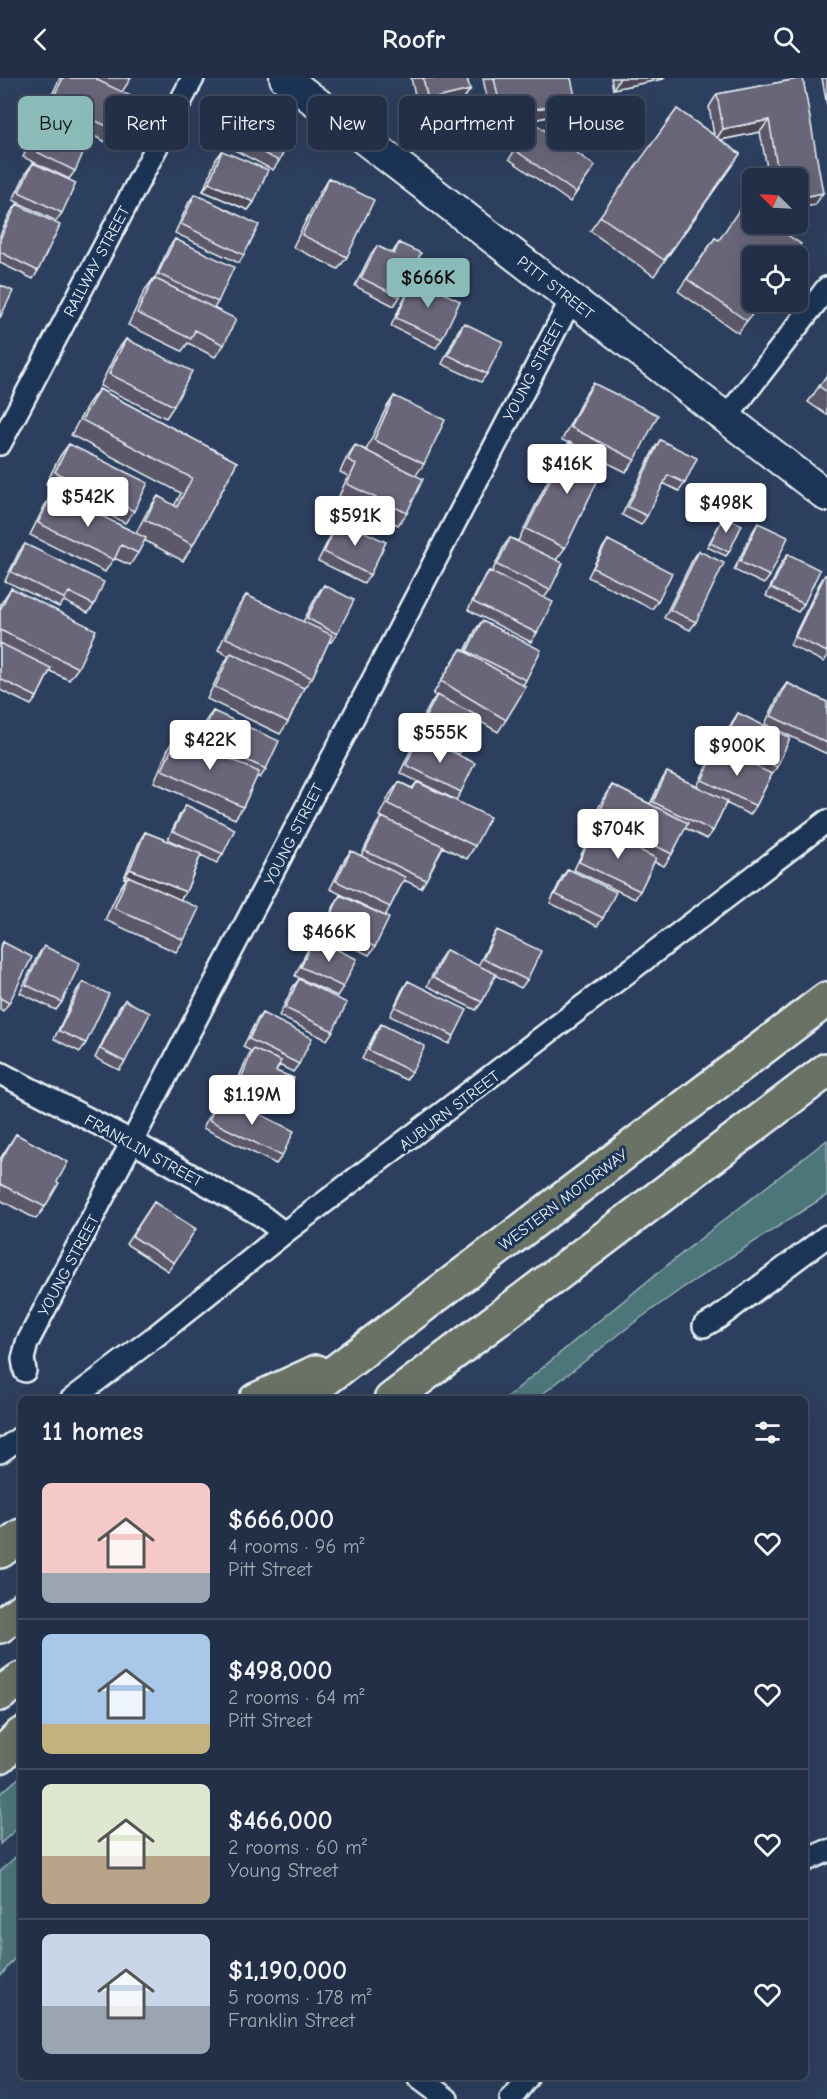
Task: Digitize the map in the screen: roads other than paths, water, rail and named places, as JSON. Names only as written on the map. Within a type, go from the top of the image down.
[{"type":"highway","name":"WESTERN MOTORWAY","points":[[303,1396],[827,999]]},
{"type":"highway","points":[[396,1396],[827,1070]]},
{"type":"highway","points":[[265,1396],[360,1353]]},
{"type":"highway","points":[[0,1551],[18,1538]]},
{"type":"highway","points":[[0,1626],[18,1612]]},
{"type":"highway","points":[[0,1695],[18,1681]]},
{"type":"highway","points":[[0,1756],[18,1738]]},
{"type":"main road","name":"PITT STREET","points":[[285,78],[827,496]]},
{"type":"street","name":"RAILWAY STREET","points":[[0,444],[193,78]]},
{"type":"street","points":[[726,418],[827,288]]},
{"type":"street","name":"YOUNG STREET","points":[[25,1371],[23,1359],[27,1343],[572,298]]},
{"type":"street","name":"AUBURN STREET","points":[[76,1396],[157,1335],[284,1233],[827,821]]},
{"type":"street","name":"FRANKLIN STREET","points":[[0,1072],[132,1142],[262,1216],[284,1233]]},
{"type":"street","points":[[704,1326],[718,1318],[827,1236]]},
{"type":"street","points":[[0,1452],[18,1439]]},
{"type":"street","points":[[808,1859],[827,1851]]},
{"type":"street","points":[[422,2080],[447,2099]]},
{"type":"street","points":[[511,2099],[525,2080]]}]
